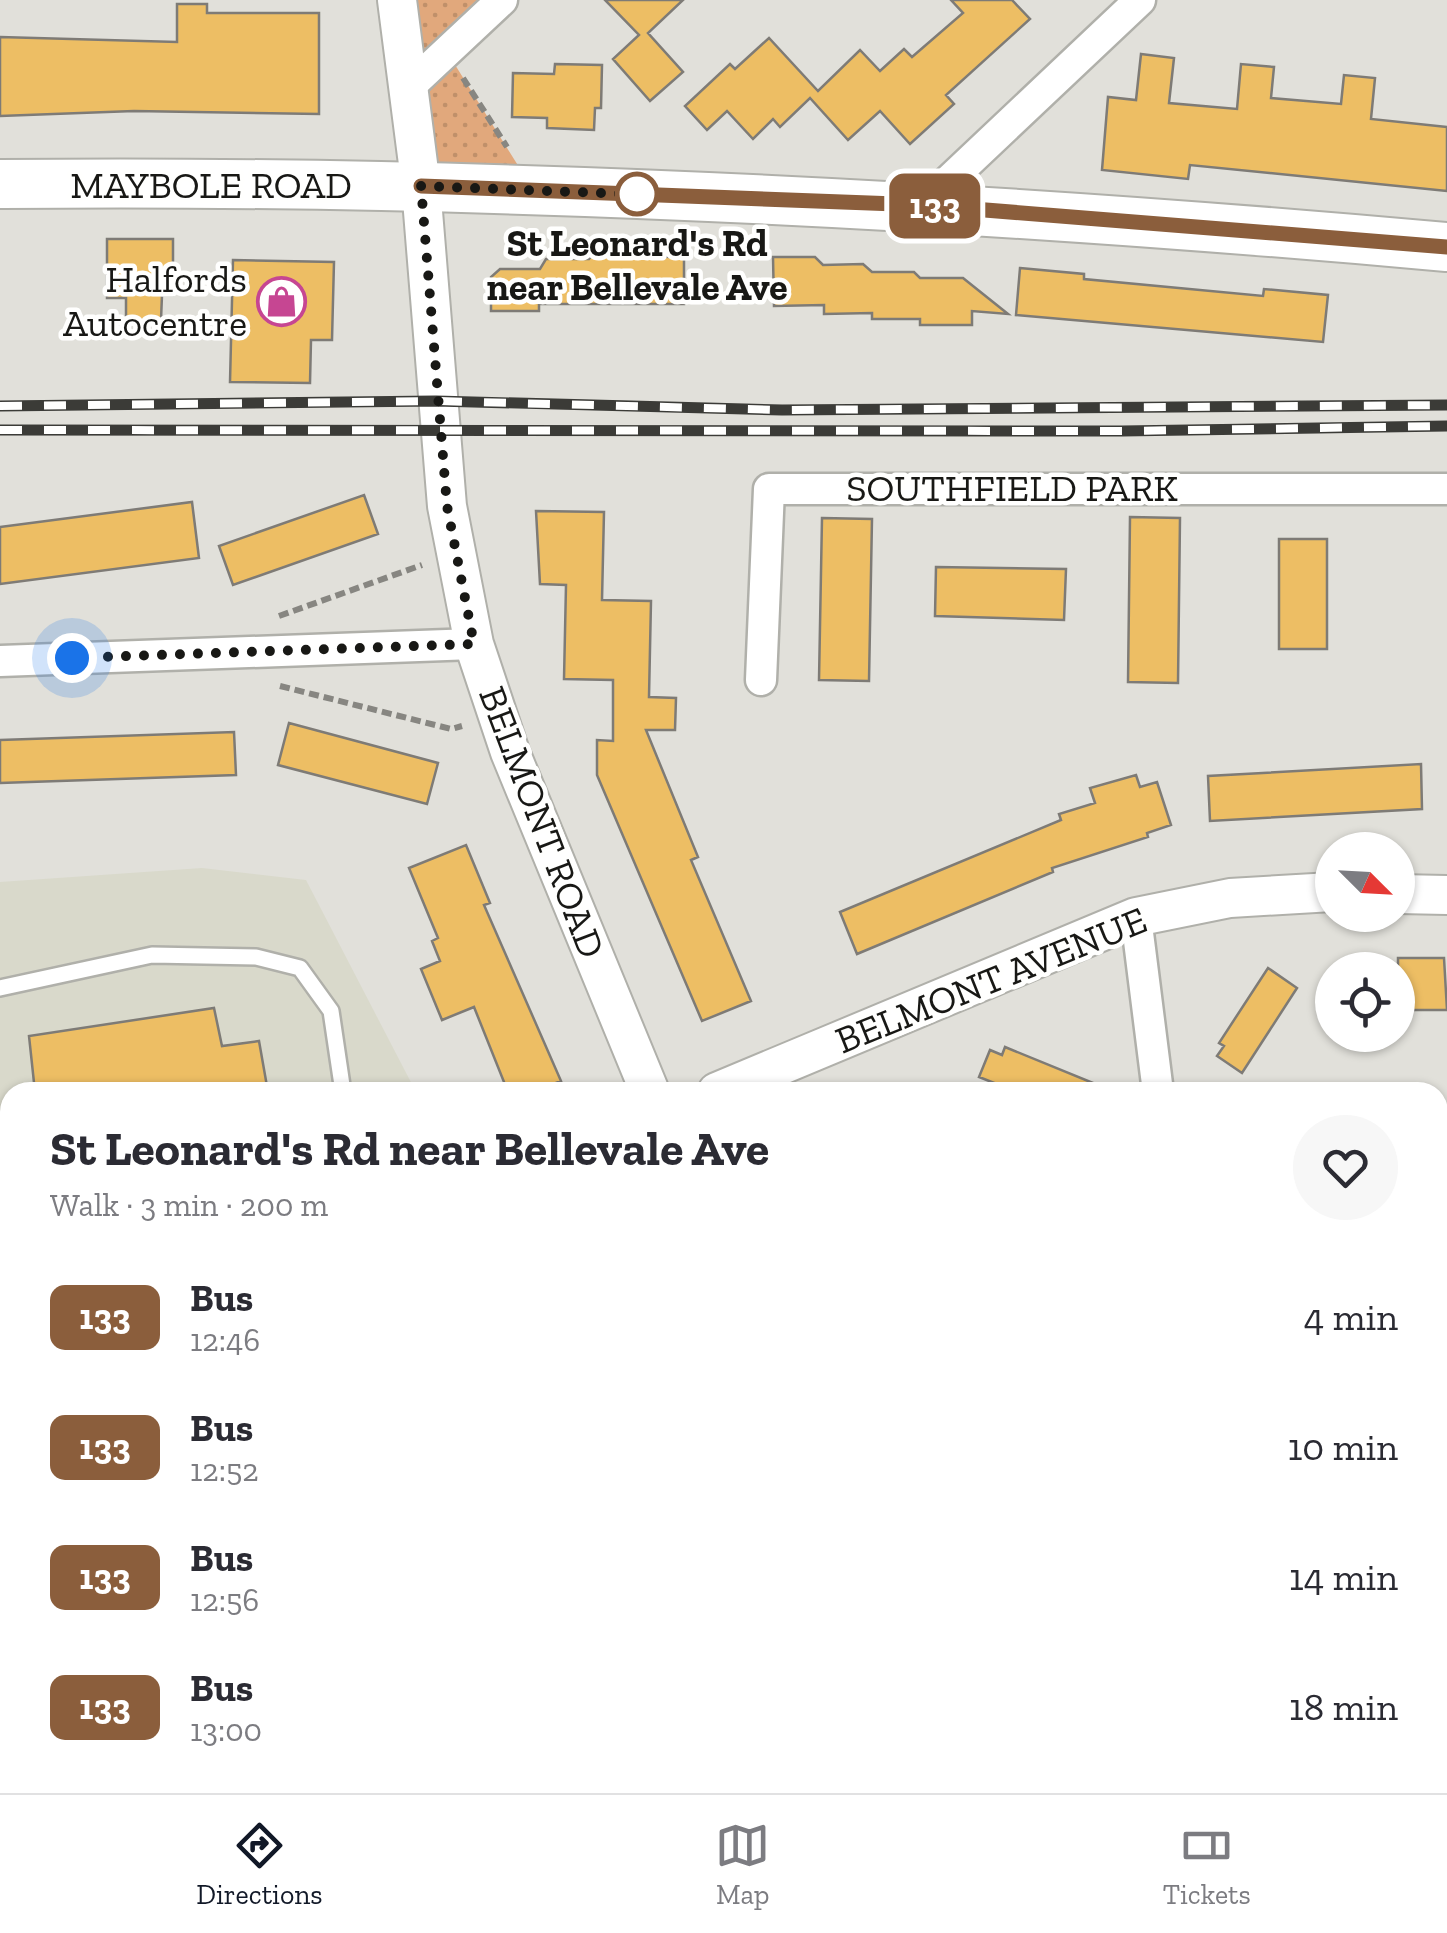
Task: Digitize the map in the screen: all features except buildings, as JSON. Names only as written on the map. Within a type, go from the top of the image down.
[{"type":"main road","name":"MAYBOLE ROAD","points":[[0,184],[421,186],[923,205],[1447,247]]},
{"type":"street","name":"BELMONT ROAD","points":[[397,0],[421,186],[447,506],[474,644],[510,752],[646,1082]]},
{"type":"street","points":[[409,87],[502,0]]},
{"type":"street","points":[[923,205],[1140,0]]},
{"type":"street","name":"SOUTHFIELD PARK","points":[[761,680],[769,489],[1447,489]]},
{"type":"street","points":[[0,661],[474,644]]},
{"type":"street","name":"BELMONT AVENUE","points":[[741,1082],[1136,916],[1230,898],[1315,893]]},
{"type":"street","points":[[1415,894],[1447,895]]},
{"type":"street","points":[[1136,916],[1157,1082]]},
{"type":"lane","points":[[0,988],[152,955],[256,957],[300,968],[331,1010],[341,1082]]},
{"type":"path","points":[[447,52],[534,190]]},
{"type":"shaded area","points":[[397,0],[502,0],[447,52],[534,191],[421,187]]},
{"type":"shaded area","points":[[202,868],[306,880],[411,1082],[0,1082],[0,882]]},
{"type":"railway","points":[[0,406],[436,401],[782,410],[1447,405]]},
{"type":"railway","points":[[0,430],[1122,431],[1447,426]]},
{"type":"bus line","name":"133","points":[[421,186],[923,205],[1447,247]]},
{"type":"place","name":"St Leonard's Rd near Bellevale Ave","points":[[637,194]]},
{"type":"place","name":"Halfords Autocentre","points":[[282,301]]},
{"type":"route","points":[[72,658],[474,644],[447,506],[421,186],[651,195],[637,194]]}]
